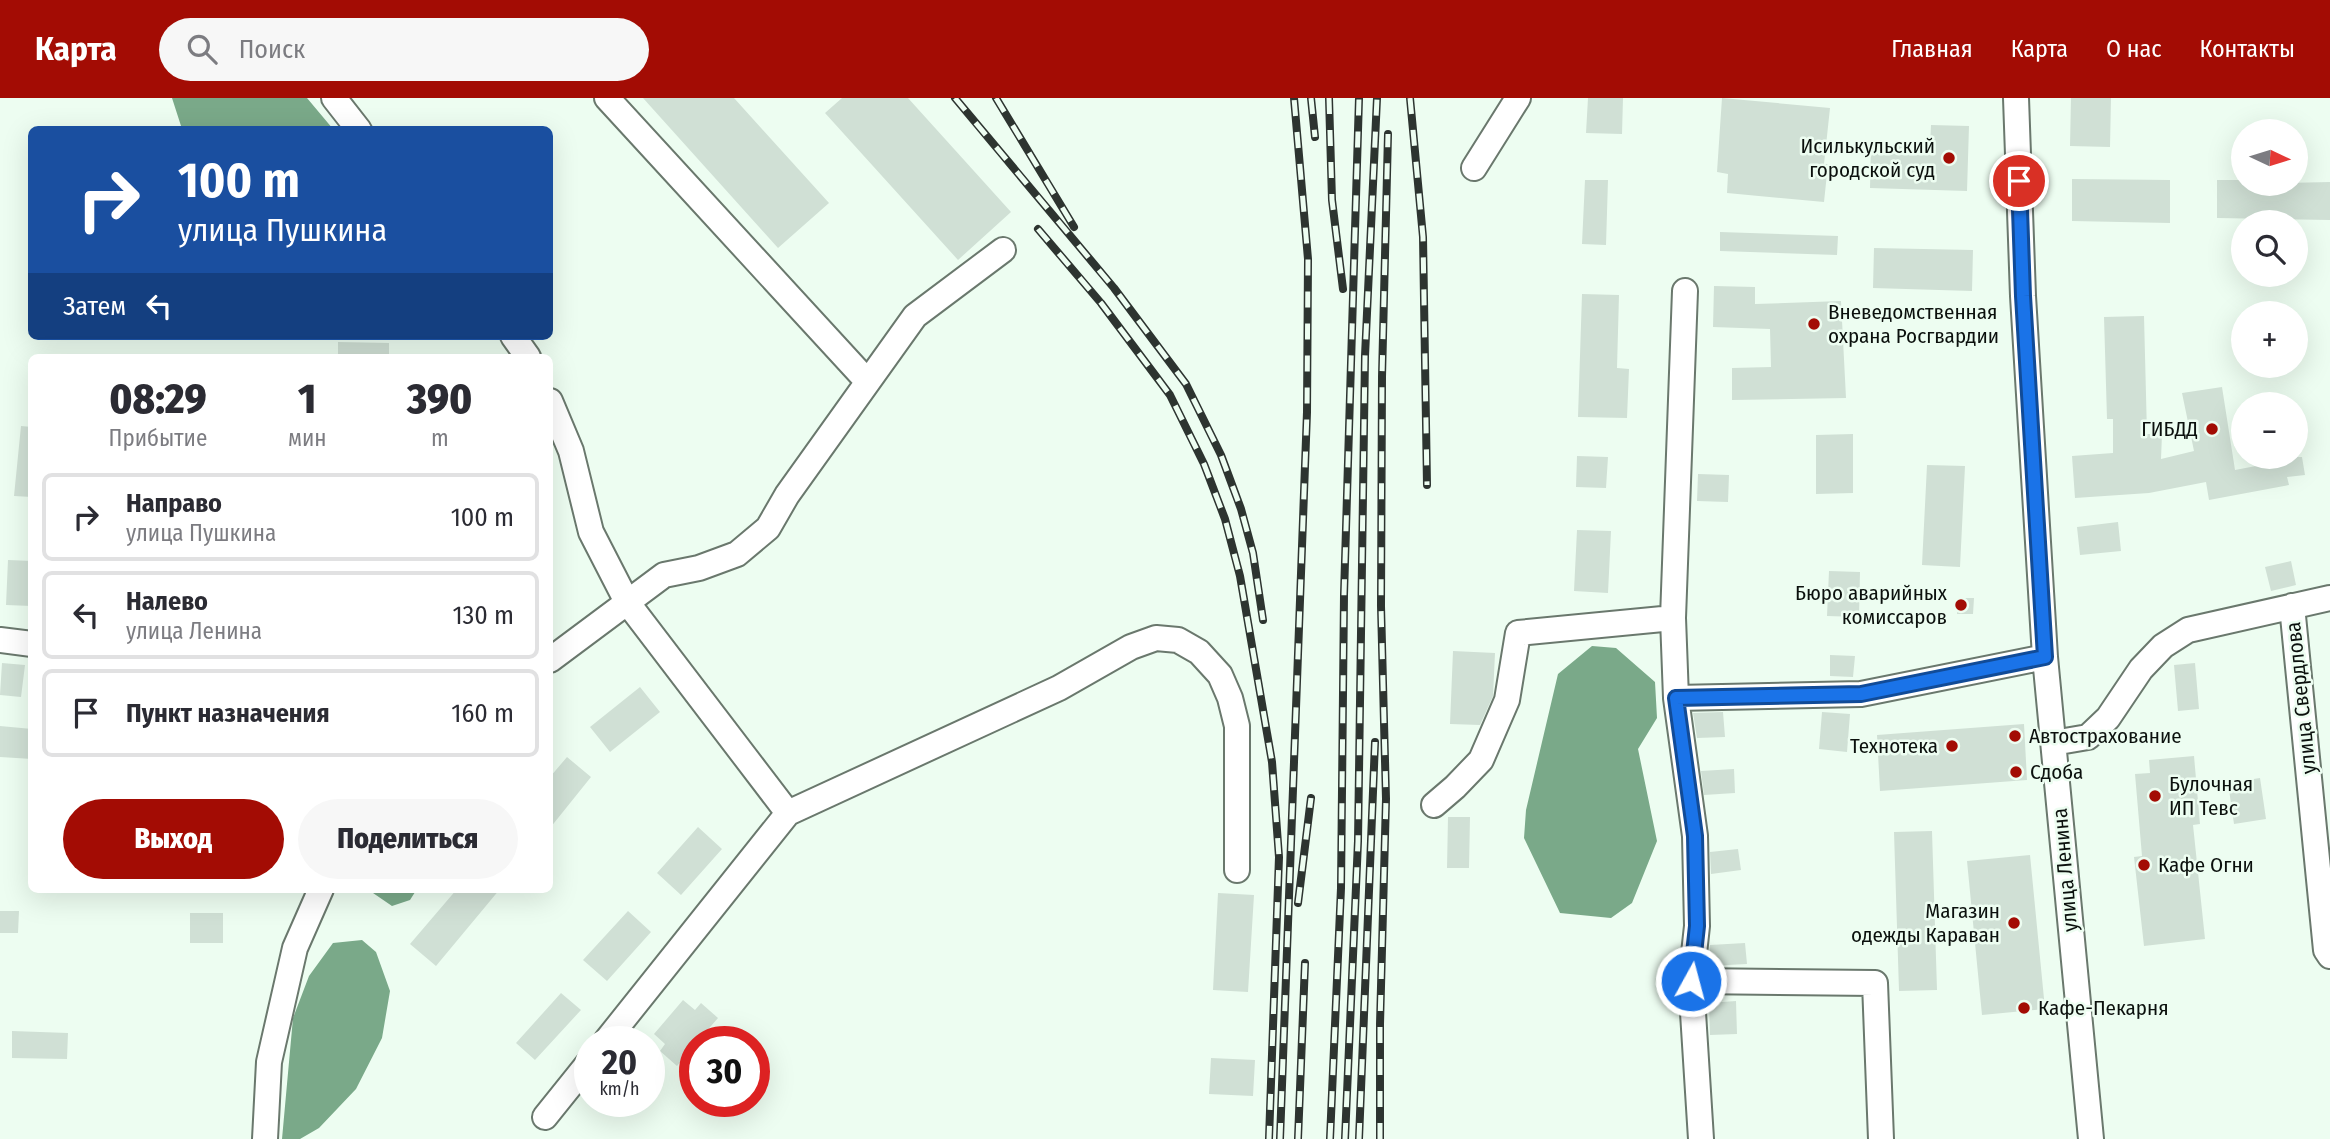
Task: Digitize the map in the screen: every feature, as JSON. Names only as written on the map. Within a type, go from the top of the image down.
[{"type":"street","points":[[334,98],[356,126]]},
{"type":"street","points":[[607,98],[867,380]]},
{"type":"street","points":[[1475,168],[1518,98]]},
{"type":"street","name":"улица Ленина","points":[[2016,98],[2023,296],[2045,657],[2091,1139]]},
{"type":"street","points":[[553,658],[664,575],[699,568],[737,554],[768,528],[867,380],[915,316],[1003,250]]},
{"type":"street","points":[[1685,290],[1673,618],[1676,698],[1695,836],[1697,926],[1691,981],[1701,1139]]},
{"type":"street","points":[[553,408],[571,451],[591,532],[627,602],[788,813]]},
{"type":"street","points":[[2053,743],[2088,737],[2108,718],[2148,661],[2163,646],[2188,631],[2330,598]]},
{"type":"street","name":"улица Свердлова","points":[[2292,606],[2329,952]]},
{"type":"street","points":[[1434,805],[1482,760],[1507,700],[1518,633],[1673,618]]},
{"type":"street","points":[[618,1026],[788,813],[1059,688],[1131,647],[1156,639],[1178,640],[1199,652],[1220,676],[1230,698],[1237,726],[1237,870]]},
{"type":"street","points":[[0,640],[28,644]]},
{"type":"street","points":[[1676,698],[1861,694],[2045,657]]},
{"type":"street","points":[[265,1139],[269,1062],[295,948],[319,893]]},
{"type":"street","points":[[1691,981],[1875,983],[1881,1139]]},
{"type":"street","points":[[545,1117],[574,1081]]},
{"type":"shaded area","points":[[172,98],[307,98],[330,126],[181,126]]},
{"type":"shaded area","points":[[1592,646],[1616,648],[1655,682],[1657,718],[1638,749],[1657,841],[1632,903],[1611,918],[1560,913],[1524,838],[1526,810],[1558,674]]},
{"type":"shaded area","points":[[373,893],[414,893],[410,900],[392,906]]},
{"type":"shaded area","points":[[362,940],[376,952],[390,991],[382,1038],[356,1089],[319,1128],[300,1139],[282,1139],[293,1018],[309,976],[333,943]]},
{"type":"building","points":[[643,98],[734,98],[829,203],[778,248]]},
{"type":"building","points":[[842,98],[908,98],[1011,212],[958,260],[825,113]]},
{"type":"building","points":[[1588,98],[1623,98],[1622,134],[1586,133]]},
{"type":"building","points":[[1722,98],[1830,108],[1824,164],[1828,164],[1824,202],[1727,193],[1728,174],[1717,172]]},
{"type":"building","points":[[2071,98],[2111,98],[2110,147],[2070,146]]},
{"type":"building","points":[[1931,125],[1969,126],[1967,191],[1870,188],[1871,144],[1930,146]]},
{"type":"building","points":[[2072,179],[2170,180],[2170,223],[2072,221]]},
{"type":"building","points":[[1585,180],[1608,180],[1606,245],[1582,244]]},
{"type":"building","points":[[2217,180],[2231,180],[2231,196],[2308,196],[2308,183],[2330,182],[2330,220],[2308,220],[2308,210],[2231,210],[2231,218],[2217,218]]},
{"type":"building","points":[[1720,232],[1838,236],[1837,255],[1720,251]]},
{"type":"building","points":[[1874,248],[1973,250],[1972,291],[1873,288]]},
{"type":"building","points":[[1714,286],[1755,287],[1755,304],[1841,301],[1846,398],[1732,400],[1732,368],[1771,367],[1770,329],[1713,327]]},
{"type":"building","points":[[1582,294],[1619,295],[1617,368],[1629,369],[1627,418],[1578,417]]},
{"type":"building","points":[[2144,316],[2147,434],[2162,434],[2161,459],[2194,451],[2182,393],[2222,387],[2231,444],[2231,469],[2304,469],[2305,475],[2287,477],[2289,485],[2209,500],[2206,482],[2149,493],[2075,498],[2072,456],[2113,453],[2113,419],[2107,419],[2104,317]]},
{"type":"building","points":[[338,342],[389,343],[389,354],[338,354]]},
{"type":"building","points":[[21,426],[28,427],[28,497],[14,496]]},
{"type":"building","points":[[1853,434],[1853,493],[1816,494],[1816,435]]},
{"type":"building","points":[[1577,456],[1608,457],[1606,488],[1576,487]]},
{"type":"building","points":[[1927,465],[1965,466],[1960,567],[1922,565]]},
{"type":"building","points":[[1698,474],[1729,475],[1728,502],[1697,501]]},
{"type":"building","points":[[2118,522],[2121,551],[2080,555],[2077,527]]},
{"type":"building","points":[[1577,530],[1611,531],[1608,593],[1574,591]]},
{"type":"building","points":[[8,560],[28,561],[28,606],[6,605]]},
{"type":"building","points":[[2291,561],[2296,585],[2271,591],[2265,567]]},
{"type":"building","points":[[1829,571],[1860,572],[1859,617],[1827,616]]},
{"type":"building","points":[[1957,598],[1974,598],[1973,614],[1957,614]]},
{"type":"building","points":[[1453,651],[1495,653],[1493,696],[1480,725],[1450,724]]},
{"type":"building","points":[[1830,655],[1855,656],[1853,677],[1830,676]]},
{"type":"building","points":[[2,663],[25,665],[21,697],[0,695]]},
{"type":"building","points":[[2195,663],[2199,709],[2178,711],[2174,665]]},
{"type":"building","points":[[640,687],[660,712],[610,752],[590,727]]},
{"type":"building","points":[[1723,712],[1725,737],[1697,738],[1693,713]]},
{"type":"building","points":[[1822,712],[1850,714],[1847,752],[1819,749]]},
{"type":"building","points":[[2024,724],[2027,780],[1880,791],[1877,735]]},
{"type":"building","points":[[0,726],[28,729],[28,759],[0,757]]},
{"type":"building","points":[[2194,756],[2200,824],[2193,825],[2205,939],[2144,946],[2134,857],[2142,856],[2135,774],[2150,773],[2149,760]]},
{"type":"building","points":[[567,757],[591,777],[553,824],[553,773]]},
{"type":"building","points":[[1734,769],[1735,793],[1704,795],[1701,771]]},
{"type":"building","points":[[2260,778],[2266,819],[2234,824],[2228,783]]},
{"type":"building","points":[[1448,817],[1470,817],[1469,868],[1447,868]]},
{"type":"building","points":[[698,827],[722,849],[681,895],[657,873]]},
{"type":"building","points":[[1932,831],[1937,990],[1899,991],[1894,832]]},
{"type":"building","points":[[1738,849],[1741,870],[1711,874],[1710,852]]},
{"type":"building","points":[[2030,855],[2045,1009],[1982,1015],[1967,861]]},
{"type":"building","points":[[454,893],[497,893],[436,966],[410,944]]},
{"type":"building","points":[[1218,893],[1254,895],[1248,992],[1213,990]]},
{"type":"building","points":[[0,911],[19,911],[18,933],[0,933]]},
{"type":"building","points":[[628,911],[651,932],[607,981],[583,960]]},
{"type":"building","points":[[190,913],[223,913],[223,943],[190,943]]},
{"type":"building","points":[[1745,943],[1747,964],[1708,966],[1710,945]]},
{"type":"building","points":[[561,993],[581,1010],[535,1060],[516,1043]]},
{"type":"building","points":[[683,1000],[695,1010],[701,1003],[718,1018],[711,1026],[679,1026],[677,1066],[665,1055],[665,1026],[661,1026]]},
{"type":"building","points":[[1736,1001],[1737,1034],[1710,1035],[1709,1003]]},
{"type":"building","points":[[12,1031],[68,1033],[67,1059],[12,1058]]},
{"type":"building","points":[[1211,1058],[1255,1060],[1253,1096],[1209,1094]]},
{"type":"railway","points":[[955,98],[1114,288],[1186,384],[1221,455],[1241,509],[1253,553],[1263,620]]},
{"type":"railway","points":[[996,98],[1074,227]]},
{"type":"railway","points":[[1280,1139],[1307,412],[1308,259],[1294,98]]},
{"type":"railway","points":[[1311,98],[1315,137]]},
{"type":"railway","points":[[1329,98],[1332,200],[1343,289]]},
{"type":"railway","points":[[1330,1139],[1341,888],[1344,595],[1359,98]]},
{"type":"railway","points":[[1345,1139],[1358,841],[1365,356],[1377,98]]},
{"type":"railway","points":[[1410,98],[1423,237],[1427,485]]},
{"type":"railway","points":[[1380,1139],[1386,799],[1381,606],[1382,377],[1388,134]]},
{"type":"railway","points":[[1038,229],[1101,303],[1170,395],[1204,464],[1225,519],[1240,576],[1272,762],[1279,857],[1269,1139]]},
{"type":"railway","points":[[1359,1139],[1375,742]]},
{"type":"railway","points":[[1298,903],[1311,798]]},
{"type":"railway","points":[[1298,1139],[1305,963]]},
{"type":"place","name":"Исилькульский городской суд","points":[[1949,158]]},
{"type":"place","name":"Вневедомственная охрана Росгвардии","points":[[1814,324]]},
{"type":"place","name":"ГИБДД","points":[[2212,429]]},
{"type":"place","name":"Бюро аварийных комиссаров","points":[[1961,605]]},
{"type":"place","name":"Автострахование","points":[[2015,736]]},
{"type":"place","name":"Технотека","points":[[1952,746]]},
{"type":"place","name":"Сдоба","points":[[2016,772]]},
{"type":"place","name":"Булочная ИП Тевс","points":[[2155,796]]},
{"type":"place","name":"Кафе Огни","points":[[2144,865]]},
{"type":"place","name":"Магазин одежды Караван","points":[[2014,923]]},
{"type":"place","name":"Кафе-Пекарня","points":[[2024,1008]]},
{"type":"route","points":[[1691,981],[1697,926],[1695,836],[1676,698],[1861,694],[2045,657],[2023,296],[2019,181]]}]
